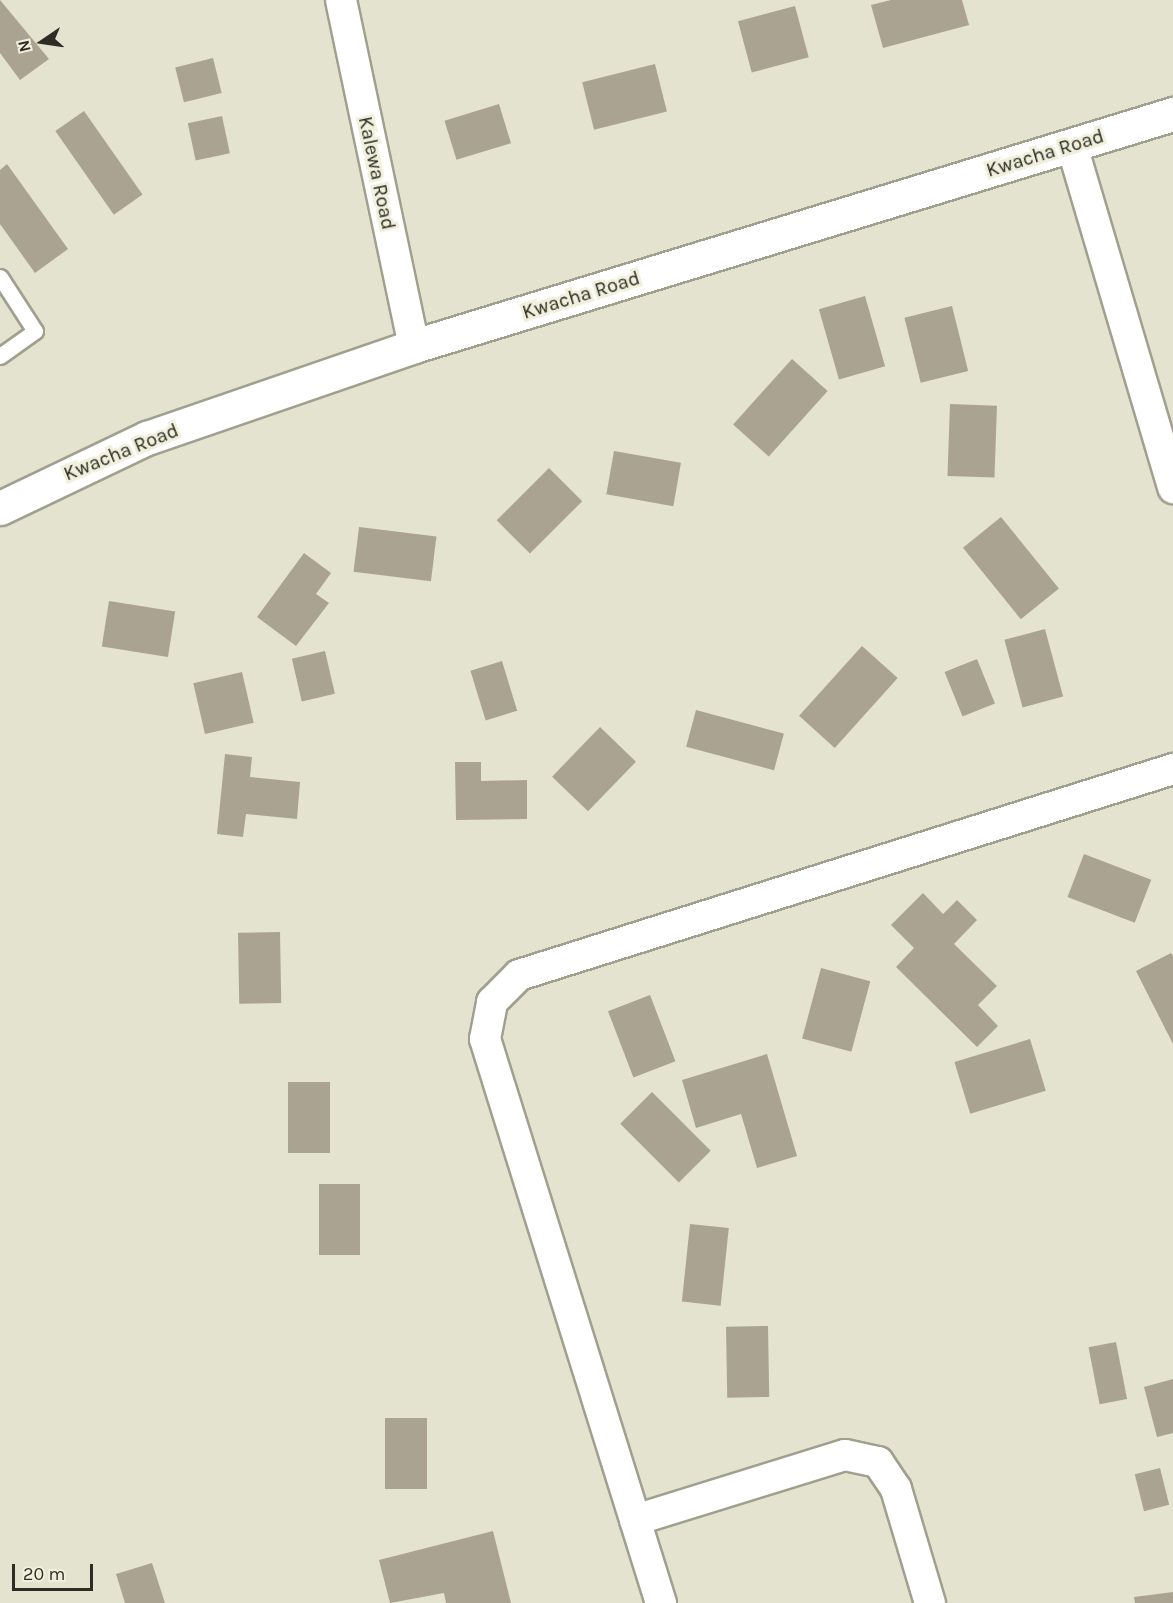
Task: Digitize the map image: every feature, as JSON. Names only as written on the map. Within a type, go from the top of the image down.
[{"type":"main road","name":"Kwacha Road","points":[[0,508],[147,438],[414,346],[1173,114]]},
{"type":"street","name":"Kalewa Road","points":[[341,0],[414,346]]},
{"type":"street","points":[[1072,146],[1173,488]]},
{"type":"street","points":[[661,1603],[485,1040],[492,1002],[519,975],[1173,769]]},
{"type":"street","points":[[635,1520],[845,1455],[878,1462],[896,1489],[930,1603]]},
{"type":"lane","points":[[0,277],[35,331],[0,356]]},
{"type":"building","points":[[0,0],[49,59],[20,80],[0,53]]},
{"type":"building","points":[[891,0],[962,0],[969,25],[883,48],[871,5]]},
{"type":"building","points":[[795,6],[809,57],[752,72],[738,21]]},
{"type":"building","points":[[213,58],[222,93],[184,102],[175,67]]},
{"type":"building","points":[[655,64],[667,112],[594,130],[582,82]]},
{"type":"building","points":[[499,104],[511,143],[456,160],[444,121]]},
{"type":"building","points":[[84,111],[143,195],[114,215],[55,131]]},
{"type":"building","points":[[222,116],[230,153],[196,160],[188,123]]},
{"type":"building","points":[[7,164],[68,249],[35,273],[0,224],[0,170]]},
{"type":"building","points":[[865,296],[885,366],[839,379],[819,309]]},
{"type":"building","points":[[952,306],[968,371],[921,383],[904,318]]},
{"type":"building","points":[[792,359],[828,391],[769,457],[733,424]]},
{"type":"building","points":[[950,404],[997,406],[994,478],[947,476]]},
{"type":"building","points":[[614,451],[681,463],[673,506],[606,494]]},
{"type":"building","points":[[549,468],[582,501],[530,554],[497,520]]},
{"type":"building","points":[[1001,517],[1059,588],[1021,619],[963,548]]},
{"type":"building","points":[[359,527],[436,537],[431,581],[354,572]]},
{"type":"building","points":[[304,553],[331,573],[316,594],[329,603],[296,646],[257,617]]},
{"type":"building","points":[[109,601],[175,611],[168,657],[102,646]]},
{"type":"building","points":[[1045,629],[1063,697],[1023,707],[1004,640]]},
{"type":"building","points":[[862,646],[898,678],[835,748],[799,716]]},
{"type":"building","points":[[325,651],[335,694],[302,702],[292,659]]},
{"type":"building","points":[[977,659],[995,704],[963,717],[945,672]]},
{"type":"building","points":[[502,661],[517,711],[486,720],[470,671]]},
{"type":"building","points":[[242,672],[254,723],[205,734],[193,683]]},
{"type":"building","points":[[696,710],[784,734],[774,770],[686,747]]},
{"type":"building","points":[[600,727],[636,762],[588,811],[552,777]]},
{"type":"building","points":[[225,754],[252,757],[250,777],[300,782],[297,819],[246,814],[243,837],[217,834]]},
{"type":"building","points":[[455,762],[481,762],[481,781],[527,780],[527,819],[456,820]]},
{"type":"building","points":[[1084,854],[1151,880],[1135,923],[1068,897]]},
{"type":"building","points":[[923,893],[943,914],[957,900],[977,920],[954,944],[997,986],[978,1005],[998,1026],[977,1047],[896,967],[914,948],[891,925]]},
{"type":"building","points":[[280,932],[281,1003],[239,1004],[238,933]]},
{"type":"building","points":[[1171,953],[1173,956],[1173,1044],[1136,971]]},
{"type":"building","points":[[821,968],[870,981],[851,1052],[802,1039]]},
{"type":"building","points":[[650,995],[675,1061],[633,1077],[608,1011]]},
{"type":"building","points":[[1030,1039],[1046,1091],[970,1114],[954,1062]]},
{"type":"building","points":[[767,1054],[797,1156],[757,1168],[741,1114],[696,1128],[682,1080]]},
{"type":"building","points":[[288,1082],[330,1082],[330,1153],[288,1153]]},
{"type":"building","points":[[652,1092],[711,1151],[679,1183],[620,1124]]},
{"type":"building","points":[[319,1184],[360,1184],[360,1255],[319,1255]]},
{"type":"building","points":[[690,1224],[729,1228],[721,1306],[682,1302]]},
{"type":"building","points":[[768,1326],[769,1397],[727,1398],[726,1327]]},
{"type":"building","points":[[1116,1342],[1127,1399],[1100,1404],[1089,1347]]},
{"type":"building","points":[[1173,1379],[1173,1433],[1157,1437],[1144,1387]]},
{"type":"building","points":[[385,1418],[427,1418],[427,1489],[385,1489]]},
{"type":"building","points":[[1160,1468],[1169,1505],[1144,1511],[1135,1474]]},
{"type":"building","points":[[493,1531],[511,1603],[446,1603],[444,1593],[390,1603],[379,1560]]},
{"type":"building","points":[[152,1563],[165,1603],[125,1603],[116,1574]]},
{"type":"building","points":[[1173,1592],[1173,1603],[1135,1603],[1134,1597]]}]
